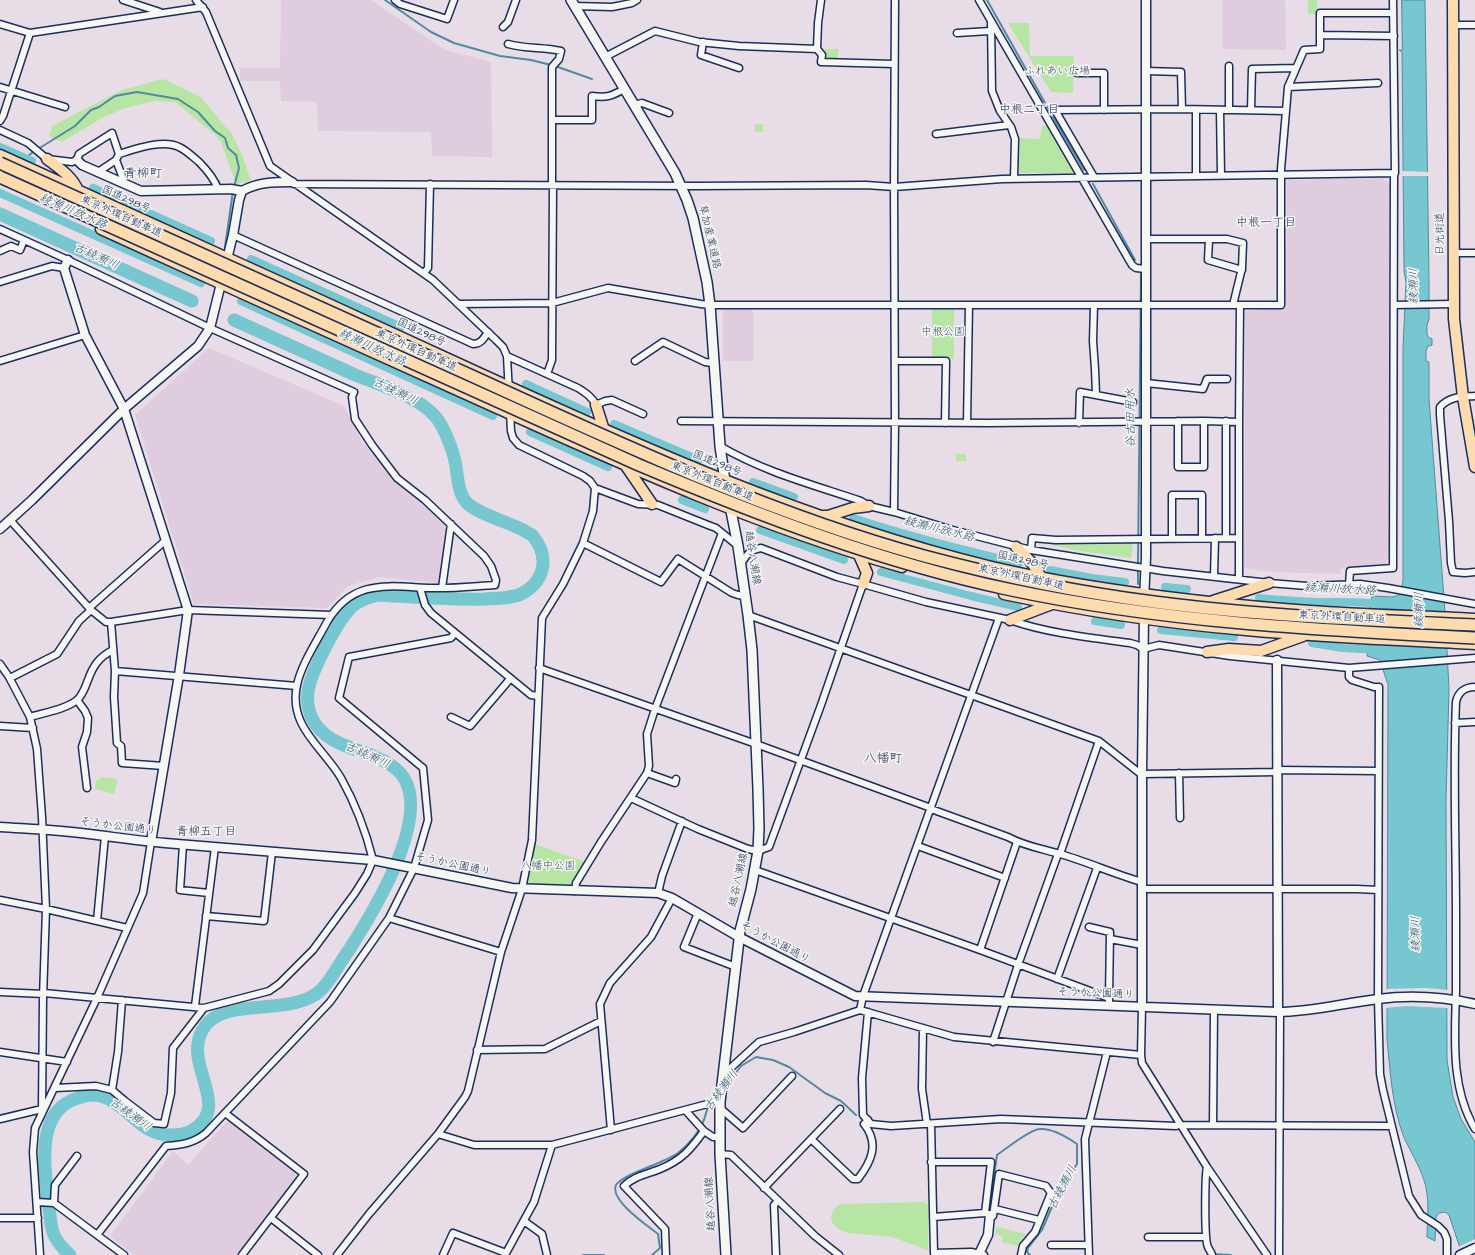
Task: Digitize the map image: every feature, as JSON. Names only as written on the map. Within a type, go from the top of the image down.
[{"type":"highway","name":"東京外環自動車道","points":[[0,163],[673,466],[790,512],[878,542],[922,555],[1009,577],[1058,587],[1145,601],[1310,617],[1475,626]]},
{"type":"highway","name":"東京外環自動車道","points":[[0,177],[639,465],[737,505],[868,552],[1006,589],[1056,599],[1151,614],[1257,625],[1475,638]]},
{"type":"main road","name":"日光街道","points":[[1453,0],[1454,304],[1456,345],[1475,467]]},
{"type":"main road","name":"草加産業道路","points":[[571,2],[661,148],[682,186],[687,200],[697,233],[707,282],[720,446],[731,510]]},
{"type":"main road","name":"国道298号","points":[[0,155],[604,430],[725,481],[818,516],[918,548],[1041,577],[1145,594],[1209,602],[1299,610],[1475,620]]},
{"type":"main road","points":[[47,159],[70,178],[78,191]]},
{"type":"main road","points":[[0,183],[625,465],[731,510],[859,555],[940,578],[1052,604],[1144,619],[1246,630],[1475,644]]},
{"type":"main road","points":[[596,405],[604,430]]},
{"type":"main road","points":[[625,465],[652,504]]},
{"type":"main road","points":[[818,516],[828,516],[853,508],[870,506]]},
{"type":"main road","name":"越谷八潮線","points":[[726,1255],[720,1154],[720,1105],[739,937],[755,870],[759,828],[752,650],[746,596],[731,510]]},
{"type":"main road","points":[[1016,547],[1027,556],[1041,577]]},
{"type":"main road","points":[[859,555],[866,572],[863,584]]},
{"type":"main road","points":[[1209,602],[1269,583]]},
{"type":"main road","points":[[1010,620],[1052,604]]},
{"type":"main road","points":[[1207,652],[1229,649],[1261,651],[1307,634]]},
{"type":"street","points":[[122,0],[162,13]]},
{"type":"street","points":[[196,0],[203,7],[270,166],[424,273],[503,347],[506,356],[511,430],[519,445],[583,476],[590,481],[595,488],[638,504],[658,505],[708,524],[738,546]]},
{"type":"street","points":[[395,0],[400,4],[447,19],[454,0]]},
{"type":"street","points":[[503,27],[508,22],[516,0]]},
{"type":"street","points":[[571,2],[604,8],[623,2],[632,3],[637,0]]},
{"type":"street","points":[[821,0],[818,23],[818,49],[822,55],[821,62],[894,64]]},
{"type":"street","points":[[894,512],[896,423],[894,186],[895,0]]},
{"type":"street","points":[[979,0],[1132,265],[1136,268],[1146,269]]},
{"type":"street","points":[[1146,0],[1146,539],[1143,649],[1142,1007],[1140,1055],[1142,1063],[1180,1124],[1267,1255]]},
{"type":"street","points":[[1349,585],[1350,571],[1393,568],[1395,130],[1393,0]]},
{"type":"street","points":[[0,24],[30,33],[203,7]]},
{"type":"street","points":[[458,304],[552,303],[608,288],[710,305],[1281,305],[1281,174],[1288,87],[1295,68],[1304,50],[1320,49],[1320,13],[1393,13]]},
{"type":"street","points":[[991,21],[992,91],[1000,111],[1009,125],[1015,139],[1014,179]]},
{"type":"street","points":[[1453,25],[1475,25]]},
{"type":"street","points":[[605,57],[655,31],[699,42],[739,46],[818,49]]},
{"type":"street","points":[[956,33],[990,31]]},
{"type":"street","points":[[0,121],[30,33]]},
{"type":"street","points":[[1320,35],[1394,36]]},
{"type":"street","points":[[703,42],[701,55],[739,68]]},
{"type":"street","points":[[508,44],[561,51],[559,59],[552,67],[552,360],[547,374]]},
{"type":"street","points":[[1229,66],[1229,110]]},
{"type":"street","points":[[1251,110],[1252,69],[1295,68]]},
{"type":"street","points":[[1146,71],[1181,72],[1182,110]]},
{"type":"street","points":[[1077,73],[1104,73],[1104,110]]},
{"type":"street","points":[[1288,87],[1378,83]]},
{"type":"street","points":[[0,86],[65,107]]},
{"type":"street","points":[[553,120],[592,120],[592,96],[604,97],[613,95],[624,89]]},
{"type":"street","points":[[634,105],[642,103],[669,113]]},
{"type":"street","points":[[1094,178],[1055,110],[1286,111]]},
{"type":"street","points":[[1196,110],[1196,175]]},
{"type":"street","points":[[1220,110],[1221,175]]},
{"type":"street","points":[[936,134],[1009,125]]},
{"type":"street","points":[[0,130],[28,143],[47,159],[72,162],[78,160]]},
{"type":"street","points":[[98,172],[116,160],[119,154],[112,133],[79,154],[78,160],[82,165],[141,191],[231,189],[242,191],[255,185],[293,183],[894,186],[1014,179],[1394,173]]},
{"type":"street","points":[[119,154],[148,146],[167,144],[179,146],[205,169],[214,180],[218,189]]},
{"type":"street","points":[[116,160],[125,184]]},
{"type":"street","points":[[424,273],[428,268],[430,184]]},
{"type":"street","points":[[0,529],[48,485],[124,409],[198,346],[203,340],[210,328],[222,283],[234,235],[239,200],[242,191]]},
{"type":"street","points":[[0,229],[210,328],[354,392],[352,397],[355,419],[372,445],[397,478],[451,524],[484,556],[496,580],[495,585],[420,590],[400,586],[373,587],[357,592],[345,600],[331,615],[302,669],[297,686],[296,701],[299,718],[310,739],[340,777],[349,794],[377,860],[314,950],[279,984],[269,991],[204,1008],[97,998],[0,992]]},
{"type":"street","points":[[234,235],[474,344],[477,344],[483,340],[488,332]]},
{"type":"street","points":[[1146,239],[1227,239],[1243,243],[1242,270],[1237,305],[1239,579]]},
{"type":"street","points":[[0,251],[11,246],[20,250],[24,240]]},
{"type":"street","points":[[1209,240],[1208,260],[1242,270]]},
{"type":"street","points":[[1453,253],[1475,253]]},
{"type":"street","points":[[40,1255],[33,1143],[35,1128],[97,998],[143,893],[179,675],[188,610],[124,409],[85,335],[64,268],[68,260]]},
{"type":"street","points":[[0,282],[52,266],[64,268]]},
{"type":"street","points":[[1394,305],[1454,304]]},
{"type":"street","points":[[967,423],[969,305]]},
{"type":"street","points":[[1094,305],[1093,341],[1096,394]]},
{"type":"street","points":[[0,361],[85,335]]},
{"type":"street","points":[[635,361],[663,342],[705,362],[713,363]]},
{"type":"street","points":[[506,356],[586,392],[593,399],[596,405],[612,400],[642,414]]},
{"type":"street","points":[[895,361],[946,361],[945,423]]},
{"type":"street","points":[[1146,383],[1203,389],[1207,379],[1227,379]]},
{"type":"street","points":[[1079,423],[1080,392],[1134,402]]},
{"type":"street","points":[[1475,396],[1453,398],[1445,402],[1440,408],[1451,563],[1453,572],[1475,572]]},
{"type":"street","points":[[681,421],[896,423],[1079,423],[1146,421],[1239,422]]},
{"type":"street","points":[[1178,421],[1178,467],[1204,467],[1204,421]]},
{"type":"street","points":[[1226,421],[1226,538]]},
{"type":"street","points":[[720,446],[750,462],[861,501],[870,506],[1016,547],[1145,568],[1269,583],[1307,586],[1360,584],[1475,604]]},
{"type":"street","points":[[337,1255],[369,1214],[438,1134],[468,1091],[501,952],[522,889],[532,840],[542,618],[563,584],[584,543],[593,511],[595,488]]},
{"type":"street","points":[[1172,538],[1172,495],[1202,495],[1202,538]]},
{"type":"street","points":[[10,520],[90,609],[106,622],[188,610],[331,615]]},
{"type":"street","points":[[442,588],[451,524]]},
{"type":"street","points":[[575,891],[576,883],[601,842],[647,773],[649,766],[647,734],[655,708],[722,533]]},
{"type":"street","points":[[1031,550],[1032,538],[1056,540],[1239,538]]},
{"type":"street","points":[[1214,538],[1214,576]]},
{"type":"street","points":[[10,678],[57,654],[90,609],[166,540]]},
{"type":"street","points":[[584,543],[661,582],[678,559],[732,593],[746,596]]},
{"type":"street","points":[[741,564],[747,553],[761,548],[837,577],[926,602],[1080,636],[1130,643],[1143,649],[1159,645],[1349,668],[1475,658]]},
{"type":"street","points":[[631,798],[748,849],[758,851],[769,847],[863,584]]},
{"type":"street","points":[[420,590],[425,605],[430,613],[531,696],[538,696]]},
{"type":"street","points":[[748,615],[1099,741],[1142,775],[1277,771],[1378,771]]},
{"type":"street","points":[[860,1010],[863,996],[890,919],[918,846],[999,618]]},
{"type":"street","points":[[112,622],[117,743],[121,746],[122,763],[164,766]]},
{"type":"street","points":[[98,1235],[166,1146],[195,1141],[206,1133],[330,1002],[389,918],[411,867],[428,820],[423,768],[339,698],[349,657],[450,638],[455,633]]},
{"type":"street","points":[[30,718],[67,706],[77,700],[84,691],[90,674],[98,661],[103,655],[113,650]]},
{"type":"street","points":[[1278,660],[1279,1255]]},
{"type":"street","points":[[0,664],[10,678],[30,718],[37,749],[43,829],[46,909],[42,1112]]},
{"type":"street","points":[[539,668],[801,760],[1008,837],[1017,842],[1059,854],[1142,886],[1378,890]]},
{"type":"street","points":[[1349,668],[1349,677],[1352,680],[1374,687],[1379,687],[1378,890],[1380,1074],[1391,1126],[1409,1196],[1421,1216],[1438,1226],[1444,1232],[1447,1239],[1447,1255]]},
{"type":"street","points":[[115,670],[297,686]]},
{"type":"street","points":[[451,717],[470,726],[510,679]]},
{"type":"street","points":[[1475,687],[1468,687],[1457,697],[1455,723],[1452,999],[1456,1068],[1460,1090],[1470,1121],[1475,1129]]},
{"type":"street","points":[[77,700],[88,718],[87,732],[82,747],[88,784]]},
{"type":"street","points":[[1455,723],[1475,722]]},
{"type":"street","points":[[0,726],[33,728]]},
{"type":"street","points":[[993,1042],[1018,965],[1099,741]]},
{"type":"street","points":[[647,773],[675,783],[676,779]]},
{"type":"street","points":[[1179,773],[1180,818]]},
{"type":"street","points":[[658,893],[662,876],[682,821]]},
{"type":"street","name":"そうか公園通り","points":[[0,827],[43,829],[215,848],[377,860],[496,886],[522,889],[658,893],[672,898],[739,937],[851,995],[1006,1002],[1109,1002],[1142,1007],[1279,1012],[1315,1010],[1380,998],[1414,997],[1452,999],[1475,1004]]},
{"type":"street","points":[[97,921],[105,836]]},
{"type":"street","points":[[980,950],[1017,842]]},
{"type":"street","points":[[183,845],[180,890],[209,893]]},
{"type":"street","points":[[918,846],[1005,878]]},
{"type":"street","points":[[195,1006],[215,848]]},
{"type":"street","points":[[206,916],[264,921],[272,852]]},
{"type":"street","points":[[1057,979],[1097,868]]},
{"type":"street","points":[[755,870],[980,950],[1057,979],[1109,1002],[1110,932],[1090,927]]},
{"type":"street","points":[[612,1130],[600,1004],[610,983],[651,937],[672,898]]},
{"type":"street","points":[[0,900],[127,928]]},
{"type":"street","points":[[698,913],[684,947],[736,967]]},
{"type":"street","points":[[389,918],[501,952]]},
{"type":"street","points":[[1110,939],[1142,945]]},
{"type":"street","points":[[112,1090],[118,1052],[122,1000]]},
{"type":"street","points":[[55,1088],[96,1086],[112,1090],[125,1102],[154,1123],[164,1124],[171,1093],[173,1048],[204,1008]]},
{"type":"street","points":[[723,1075],[759,1042],[860,1010],[954,1037],[993,1042],[1140,1055]]},
{"type":"street","points":[[1213,1125],[1214,1010]]},
{"type":"street","points":[[868,1012],[862,1078],[862,1115],[871,1124],[891,1126],[1002,1119],[1176,1126],[1180,1124],[1391,1126]]},
{"type":"street","points":[[478,1050],[545,1049],[601,1021]]},
{"type":"street","points":[[922,1028],[922,1089],[929,1124],[933,1250],[971,1252],[981,1255],[988,1235],[991,1162],[931,1162]]},
{"type":"street","points":[[0,1052],[67,1062]]},
{"type":"street","points":[[1089,1255],[1086,1139],[1107,1052]]},
{"type":"street","points":[[438,1134],[474,1145],[552,1146],[715,1102],[720,1105],[743,1128],[792,1076]]},
{"type":"street","points":[[764,1188],[840,1109]]},
{"type":"street","points":[[686,1111],[697,1124],[713,1137],[720,1137]]},
{"type":"street","points":[[0,1118],[42,1112]]},
{"type":"street","points":[[225,1113],[304,1174],[242,1255]]},
{"type":"street","points":[[811,1139],[853,1179],[858,1179],[868,1165],[871,1155],[872,1137],[870,1131],[864,1124],[868,1120]]},
{"type":"street","points":[[666,1255],[665,1229],[624,1186],[628,1182],[640,1176],[660,1169],[684,1156],[692,1148],[704,1130]]},
{"type":"street","points":[[443,1255],[453,1233],[508,1253],[534,1202],[552,1146]]},
{"type":"street","points":[[720,1154],[731,1155],[815,1236],[839,1255]]},
{"type":"street","points":[[54,1202],[55,1185],[77,1156]]},
{"type":"street","points":[[1208,1167],[1205,1183],[1206,1236],[1207,1247],[1212,1253]]},
{"type":"street","points":[[990,1212],[999,1174],[1046,1186],[1051,1193],[1035,1232],[1023,1246],[1021,1255]]},
{"type":"street","points":[[776,1255],[773,1214],[774,1205],[778,1201]]},
{"type":"street","points":[[37,1202],[54,1202],[124,1255]]},
{"type":"street","points":[[933,1217],[990,1212],[1039,1220]]},
{"type":"street","points":[[0,1218],[38,1218]]},
{"type":"street","points":[[271,1218],[318,1255]]},
{"type":"street","points":[[524,1221],[542,1234],[547,1255]]},
{"type":"street","points":[[1148,1237],[1206,1236]]},
{"type":"street","points":[[1051,1245],[1088,1245]]},
{"type":"street","points":[[1460,1255],[1475,1248]]},
{"type":"shaded area","points":[[281,0],[371,0],[445,50],[491,62],[492,157],[432,156],[431,132],[318,131],[317,102],[281,101],[280,81],[240,81],[240,68],[280,68]]},
{"type":"shaded area","points":[[1223,0],[1285,0],[1286,50],[1223,49]]},
{"type":"shaded area","points":[[1383,178],[1390,185],[1389,555],[1386,564],[1356,566],[1340,569],[1341,574],[1272,572],[1244,568],[1245,311],[1286,308],[1287,180]]},
{"type":"shaded area","points":[[723,306],[753,306],[753,361],[723,361]]},
{"type":"shaded area","points":[[209,348],[344,406],[363,443],[393,478],[446,526],[440,583],[379,577],[348,586],[327,608],[194,604],[135,415]]},
{"type":"shaded area","points":[[228,1120],[295,1172],[296,1178],[237,1255],[134,1255],[110,1236],[173,1151],[188,1165]]},
{"type":"green space","points":[[1308,0],[1317,0],[1317,14],[1308,14]]},
{"type":"green space","name":"ふれあい広場","points":[[1008,23],[1029,23],[1030,56],[1074,56],[1073,93],[1051,92]]},
{"type":"green space","points":[[825,49],[838,49],[838,60],[825,59]]},
{"type":"green space","points":[[163,79],[201,97],[226,128],[229,129],[241,152],[251,181],[236,184],[221,142],[215,135],[175,102],[154,101],[125,108],[102,118],[62,142],[49,136],[52,126],[122,90]]},
{"type":"green space","points":[[755,124],[763,124],[763,132],[755,132]]},
{"type":"green space","points":[[1047,125],[1074,173],[1019,173],[1019,138],[1040,139],[1042,126]]},
{"type":"green space","name":"中根公園","points":[[932,307],[954,307],[954,359],[932,359]]},
{"type":"green space","points":[[956,454],[966,454],[966,461],[956,461]]},
{"type":"green space","points":[[1038,542],[1133,543],[1131,558],[1080,551]]},
{"type":"green space","points":[[100,777],[118,779],[114,794],[95,789],[96,780],[99,780]]},
{"type":"green space","name":"八幡中公園","points":[[534,844],[586,862],[571,886],[532,885],[528,881]]},
{"type":"green space","points":[[925,1202],[928,1205],[928,1250],[892,1237],[849,1233],[843,1231],[832,1222],[831,1217],[832,1213],[840,1204]]},
{"type":"green space","points":[[996,1227],[1026,1234],[1017,1246],[1002,1242],[1003,1236],[995,1234]]},
{"type":"water","name":"綾瀬川","points":[[1402,0],[1425,0],[1429,280],[1429,319],[1427,334],[1428,337],[1432,339],[1432,345],[1428,346],[1426,351],[1426,361],[1429,362],[1429,399],[1445,612],[1449,689],[1446,800],[1447,1060],[1453,1097],[1461,1119],[1475,1142],[1475,1255],[1460,1248],[1449,1215],[1445,1212],[1439,1213],[1436,1217],[1435,1241],[1427,1237],[1428,1205],[1426,1186],[1421,1171],[1399,1124],[1392,1087],[1387,1039],[1388,682],[1380,660],[1367,656],[1368,643],[1380,641],[1381,612],[1370,608],[1372,596],[1393,597],[1399,595],[1403,582],[1403,348],[1406,282],[1404,271],[1402,52],[1399,50],[1402,50]]},
{"type":"pier","points":[[1402,171],[1430,172],[1430,176],[1402,176]]},
{"type":"pier","points":[[1427,988],[1448,990],[1448,1008],[1407,1006],[1385,1008],[1385,989]]},
{"type":"pier","points":[[1475,1239],[1475,1255],[1459,1255],[1458,1247]]},
{"type":"waterway","points":[[385,0],[431,32],[454,43],[500,56],[531,60],[551,65]]},
{"type":"waterway","name":"谷古田用水","points":[[987,0],[1049,110]]},
{"type":"waterway","points":[[555,66],[592,79]]},
{"type":"waterway","points":[[38,149],[75,126],[91,110],[99,107],[115,96],[137,92],[178,99],[198,112],[215,131],[225,138],[228,148],[236,155],[239,168],[234,187]]},
{"type":"waterway","name":"谷古田用水","points":[[1053,117],[1084,170]]},
{"type":"waterway","name":"綾瀬川放水路","points":[[0,147],[32,161]]},
{"type":"waterway","points":[[26,158],[34,151]]},
{"type":"waterway","name":"谷古田用水","points":[[1093,184],[1135,260]]},
{"type":"waterway","name":"綾瀬川放水路","points":[[93,188],[211,241]]},
{"type":"waterway","points":[[225,247],[233,191]]},
{"type":"waterway","name":"綾瀬川放水路","points":[[0,193],[201,283]]},
{"type":"waterway","name":"古綾瀬川","points":[[0,214],[192,301]]},
{"type":"waterway","name":"綾瀬川放水路","points":[[251,259],[401,327]]},
{"type":"waterway","name":"谷古田用水","points":[[1138,563],[1141,274]]},
{"type":"waterway","name":"綾瀬川放水路","points":[[241,301],[493,416]]},
{"type":"waterway","name":"古綾瀬川","points":[[70,1255],[54,1236],[46,1185],[46,1140],[49,1126],[55,1114],[64,1104],[78,1098],[98,1095],[121,1107],[143,1126],[160,1134],[171,1135],[191,1131],[203,1121],[208,1109],[208,1097],[198,1054],[198,1040],[205,1026],[215,1017],[229,1012],[295,1003],[310,998],[322,989],[330,980],[372,912],[398,859],[407,832],[410,807],[407,785],[395,768],[385,761],[338,743],[328,736],[319,729],[312,718],[309,709],[308,692],[310,683],[319,659],[341,621],[354,605],[366,598],[378,595],[472,599],[517,596],[525,592],[534,584],[539,578],[543,566],[543,557],[540,548],[532,535],[477,510],[463,498],[459,488],[455,461],[447,436],[441,424],[426,408],[406,396],[353,374],[234,320]]},
{"type":"waterway","name":"綾瀬川放水路","points":[[526,384],[587,412]]},
{"type":"waterway","name":"綾瀬川放水路","points":[[614,424],[699,460]]},
{"type":"waterway","name":"綾瀬川放水路","points":[[530,432],[608,467]]},
{"type":"waterway","name":"綾瀬川放水路","points":[[753,482],[794,497]]},
{"type":"waterway","name":"綾瀬川放水路","points":[[682,500],[705,509]]},
{"type":"waterway","name":"綾瀬川放水路","points":[[853,518],[894,531],[1019,563]]},
{"type":"waterway","name":"綾瀬川放水路","points":[[760,530],[844,560]]},
{"type":"waterway","name":"綾瀬川放水路","points":[[1050,570],[1092,578],[1125,582]]},
{"type":"waterway","name":"谷古田用水","points":[[1138,571],[1138,584]]},
{"type":"waterway","name":"綾瀬川放水路","points":[[881,572],[1018,607]]},
{"type":"waterway","name":"綾瀬川放水路","points":[[1165,587],[1187,589]]},
{"type":"waterway","name":"綾瀬川放水路","points":[[1259,598],[1315,602],[1356,602],[1380,604]]},
{"type":"waterway","name":"綾瀬川放水路","points":[[1095,621],[1121,625]]},
{"type":"waterway","name":"綾瀬川放水路","points":[[1161,630],[1234,637]]},
{"type":"waterway","name":"綾瀬川放水路","points":[[1312,643],[1342,648],[1378,650]]},
{"type":"waterway","name":"古綾瀬川","points":[[726,1086],[741,1066],[756,1057],[773,1060],[789,1067],[825,1093],[841,1101],[856,1115]]},
{"type":"waterway","name":"古綾瀬川","points":[[652,1255],[660,1248],[658,1234],[638,1219],[624,1205],[618,1198],[615,1191],[616,1185],[627,1177],[669,1158],[682,1150],[698,1131],[704,1120],[709,1105]]},
{"type":"waterway","name":"古綾瀬川","points":[[989,1212],[997,1155],[1030,1132],[1040,1129],[1054,1131],[1077,1144],[1077,1164],[1057,1195],[1042,1230],[1028,1248],[1027,1252],[1030,1255]]},
{"type":"waterway","name":"古綾瀬川","points":[[1212,1254],[1231,1255]]},
{"type":"waterway","name":"古綾瀬川","points":[[583,1255],[604,1255]]},
{"type":"district","name":"中根二丁目","points":[[1029,110]]},
{"type":"district","name":"青柳町","points":[[143,174]]},
{"type":"district","name":"中根一丁目","points":[[1266,223]]},
{"type":"district","name":"八幡町","points":[[883,759]]},
{"type":"district","name":"青柳五丁目","points":[[206,832]]}]
